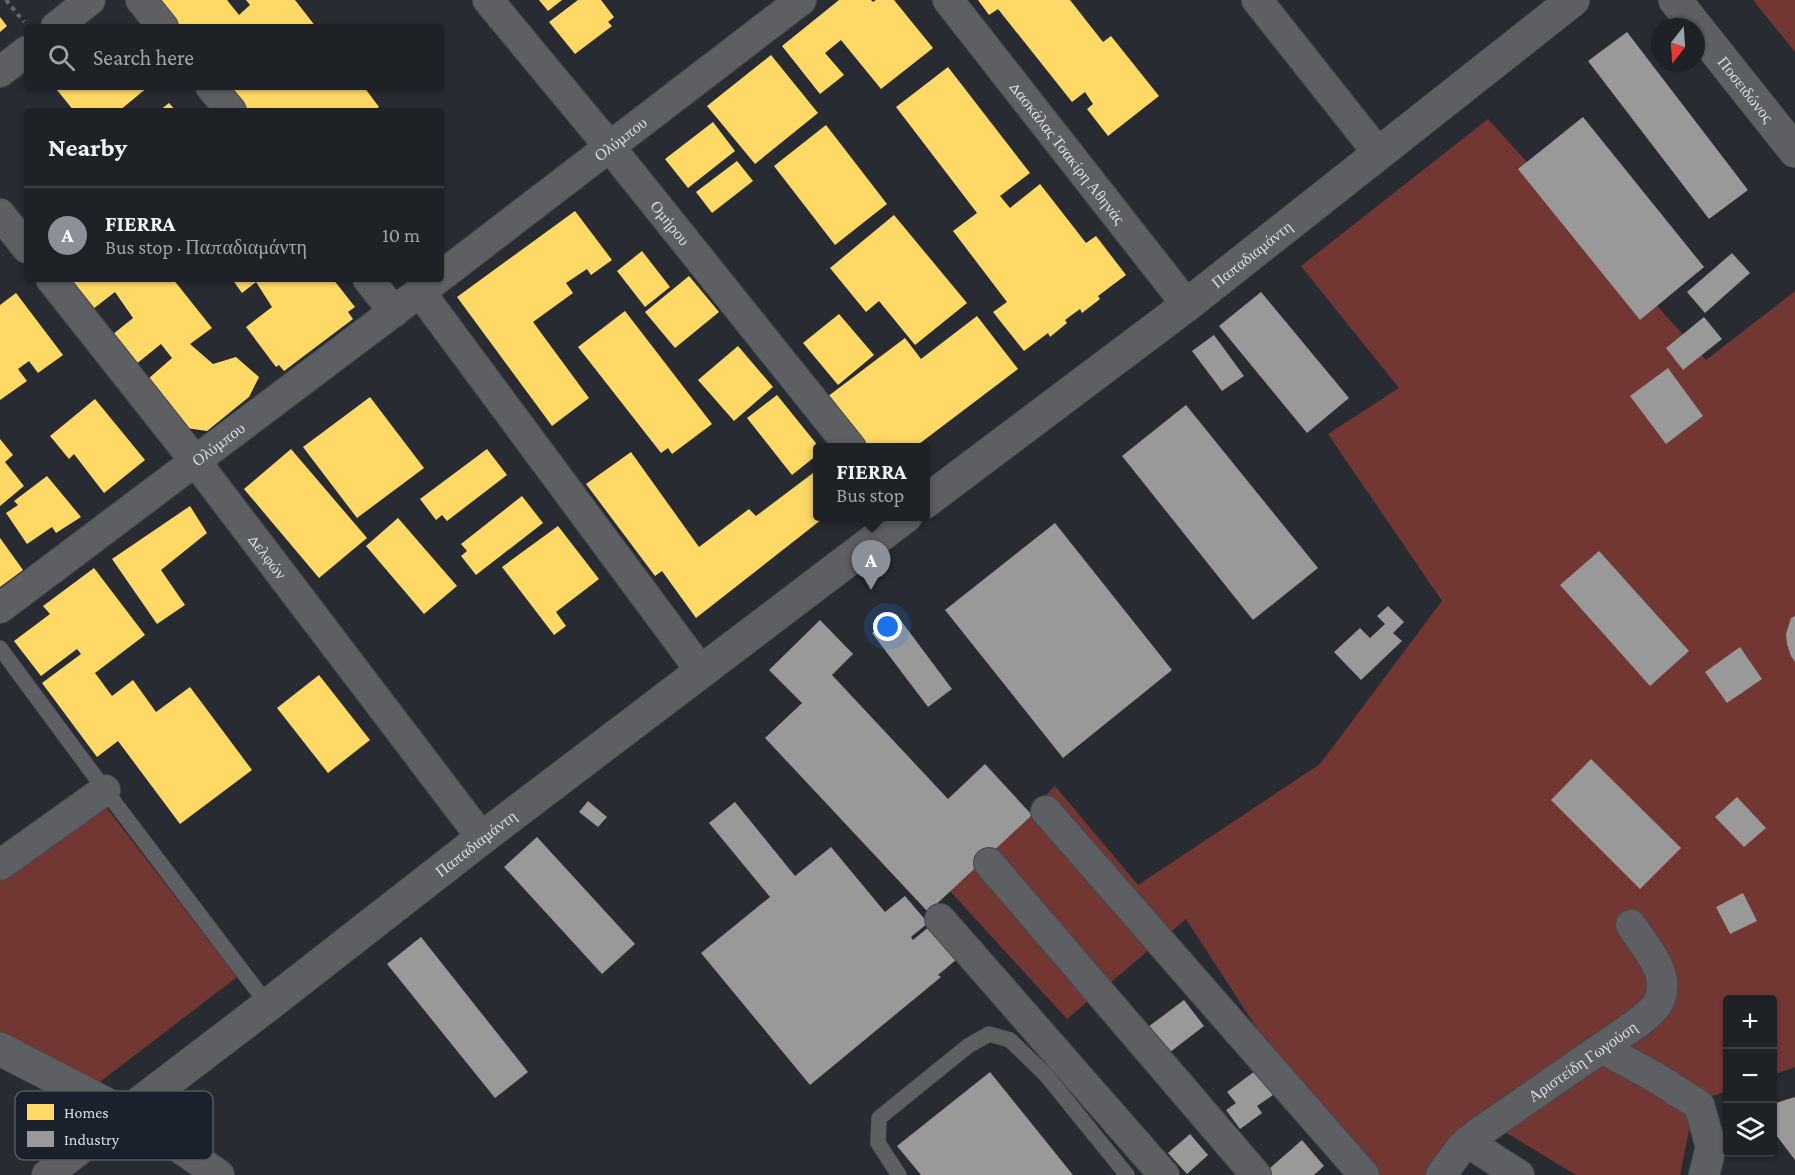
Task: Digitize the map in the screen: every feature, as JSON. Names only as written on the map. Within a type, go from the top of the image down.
[{"type":"street","points":[[60,24],[90,0]]},
{"type":"street","points":[[141,0],[161,24]]},
{"type":"street","name":"Ομήρου","points":[[488,0],[609,146],[848,443]]},
{"type":"street","name":"Ολύμπου","points":[[444,273],[801,0]]},
{"type":"street","name":"Δασκάλας Τσακίρη Αθηνάς","points":[[948,0],[1187,305]]},
{"type":"street","points":[[1257,0],[1379,154]]},
{"type":"street","name":"Παπαδιαμάντη","points":[[930,498],[1187,305],[1573,0]]},
{"type":"street","name":"Ποσειδώνος","points":[[1674,0],[1795,152]]},
{"type":"street","points":[[0,72],[24,53]]},
{"type":"street","points":[[214,90],[229,108]]},
{"type":"street","points":[[0,214],[24,244]]},
{"type":"street","name":"Δελφών","points":[[53,282],[196,462],[482,838]]},
{"type":"street","points":[[370,282],[394,312]]},
{"type":"street","points":[[432,282],[701,671]]},
{"type":"street","name":"Ολύμπου","points":[[0,608],[432,282]]},
{"type":"street","name":"Παπαδιαμάντη","points":[[155,1091],[482,838],[899,521]]},
{"type":"street","points":[[0,865],[105,790]]},
{"type":"street","points":[[1046,811],[1364,1175]]},
{"type":"street","points":[[989,863],[1256,1175]]},
{"type":"street","points":[[940,919],[1164,1175]]},
{"type":"street","name":"Αριστείδη Γωγούση","points":[[1441,1175],[1467,1142],[1639,1022],[1655,1008],[1663,988],[1657,966],[1631,926]]},
{"type":"street","points":[[1602,1048],[1699,1105],[1711,1147],[1704,1175]]},
{"type":"street","points":[[0,1049],[81,1091]]},
{"type":"street","points":[[1467,1142],[1519,1175]]},
{"type":"street","name":"Παπαδιαμάντη","points":[[47,1175],[66,1160]]},
{"type":"street","points":[[197,1160],[219,1175]]},
{"type":"lane","points":[[0,648],[268,1005]]},
{"type":"lane","points":[[899,1175],[878,1143],[879,1118],[968,1046],[989,1034],[1010,1040],[1046,1075],[1127,1175]]},
{"type":"path","points":[[6,0],[26,24]]},
{"type":"shaded area","points":[[1753,0],[1795,0],[1795,52]]},
{"type":"shaded area","points":[[1488,119],[1706,360],[1795,291],[1795,1067],[1777,1074],[1777,995],[1723,995],[1723,1092],[1695,1102],[1680,1175],[1576,1175],[1477,1115],[1425,1175],[1352,1175],[1186,919],[1067,1019],[950,891],[1055,786],[1138,885],[1320,764],[1442,601],[1328,434],[1399,388],[1301,266]]},
{"type":"shaded area","points":[[103,803],[237,977],[96,1085],[0,1034],[0,878]]},
{"type":"building: Homes","points":[[153,0],[227,0],[239,15],[250,5],[246,0],[295,0],[314,24],[173,24]]},
{"type":"building: Homes","points":[[539,0],[562,0],[548,11]]},
{"type":"building: Homes","points":[[578,0],[601,0],[614,17],[608,22],[612,26],[575,54],[549,22]]},
{"type":"building: Homes","points":[[839,0],[871,0],[873,2],[894,0],[933,48],[881,89],[841,40],[825,53],[844,75],[820,94],[782,46]]},
{"type":"building: Homes","points":[[978,0],[1070,0],[1103,42],[1111,36],[1159,96],[1108,136],[1087,109],[1093,104],[1085,92],[1072,102],[998,9],[989,15]]},
{"type":"building: Homes","points":[[0,17],[7,26],[0,32]]},
{"type":"building: Homes","points":[[771,55],[818,113],[755,164],[707,106]]},
{"type":"building: Homes","points":[[948,67],[1030,173],[1000,196],[1010,208],[1040,184],[1086,243],[1096,236],[1126,275],[1098,296],[1100,299],[1082,313],[1080,309],[1065,320],[1067,323],[1050,337],[1048,333],[1024,351],[993,312],[1007,302],[953,231],[977,213],[896,107]]},
{"type":"building: Homes","points":[[57,90],[144,90],[123,108],[72,108]]},
{"type":"building: Homes","points":[[225,90],[366,90],[379,107],[378,108],[240,108]]},
{"type":"building: Homes","points":[[169,103],[173,108],[163,108]]},
{"type":"building: Homes","points":[[713,122],[735,151],[688,188],[665,159]]},
{"type":"building: Homes","points":[[826,125],[887,204],[835,245],[774,166]]},
{"type":"building: Homes","points":[[737,161],[753,181],[712,213],[696,192]]},
{"type":"building: Homes","points":[[575,211],[612,260],[591,275],[587,269],[566,283],[573,293],[533,322],[589,398],[552,426],[457,297]]},
{"type":"building: Homes","points":[[894,215],[967,303],[915,345],[879,301],[866,312],[830,268]]},
{"type":"building: Homes","points":[[642,251],[670,287],[645,307],[617,271]]},
{"type":"building: Homes","points":[[689,276],[719,312],[675,348],[645,312]]},
{"type":"building: Homes","points":[[72,282],[175,282],[212,328],[190,344],[213,364],[236,357],[259,377],[249,397],[207,431],[186,428],[148,379],[172,358],[161,344],[135,365],[112,335],[133,318],[115,292],[93,309]]},
{"type":"building: Homes","points":[[234,282],[256,282],[242,293]]},
{"type":"building: Homes","points":[[256,282],[335,282],[355,307],[348,312],[353,319],[284,371],[279,365],[276,367],[246,327],[272,307]]},
{"type":"building: Homes","points":[[16,293],[63,355],[38,373],[29,361],[18,369],[27,381],[0,400],[0,305]]},
{"type":"building: Homes","points":[[625,311],[712,424],[672,454],[668,448],[661,453],[578,347]]},
{"type":"building: Homes","points":[[839,314],[874,355],[838,385],[803,343]]},
{"type":"building: Homes","points":[[977,316],[1018,369],[920,443],[863,443],[827,397],[905,338],[921,359]]},
{"type":"building: Homes","points":[[738,346],[773,387],[734,421],[698,380]]},
{"type":"building: Homes","points":[[777,395],[816,443],[813,443],[813,458],[792,475],[747,418]]},
{"type":"building: Homes","points":[[370,397],[424,468],[357,518],[303,447]]},
{"type":"building: Homes","points":[[95,399],[145,460],[104,493],[74,454],[69,459],[50,436]]},
{"type":"building: Homes","points":[[0,439],[13,455],[5,462],[24,486],[0,506]]},
{"type":"building: Homes","points":[[291,449],[367,538],[319,578],[244,489]]},
{"type":"building: Homes","points":[[487,449],[507,475],[447,521],[442,515],[436,520],[420,499]]},
{"type":"building: Homes","points":[[631,452],[699,547],[749,509],[756,516],[813,473],[813,521],[820,521],[696,618],[662,571],[655,576],[586,484]]},
{"type":"building: Homes","points":[[47,476],[81,517],[56,533],[52,527],[27,544],[6,513],[18,505],[14,501]]},
{"type":"building: Homes","points":[[522,496],[543,523],[476,575],[461,556],[467,551],[461,544]]},
{"type":"building: Homes","points":[[190,506],[207,533],[161,570],[185,605],[157,624],[112,559]]},
{"type":"building: Homes","points":[[398,518],[457,586],[424,614],[366,546]]},
{"type":"building: Homes","points":[[558,526],[599,579],[556,612],[566,626],[554,635],[502,567]]},
{"type":"building: Homes","points":[[0,538],[23,570],[0,587]]},
{"type":"building: Homes","points":[[94,568],[145,635],[95,673],[112,696],[133,680],[156,712],[190,687],[252,770],[180,824],[118,741],[97,757],[42,683],[81,654],[77,649],[41,676],[14,641],[50,614],[43,606]]},
{"type":"building: Homes","points":[[319,675],[370,740],[328,773],[277,708]]},
{"type":"building: Industry","points":[[1627,32],[1651,63],[1651,72],[1658,72],[1748,190],[1709,219],[1588,61]]},
{"type":"building: Industry","points":[[1583,117],[1704,267],[1640,320],[1518,169]]},
{"type":"building: Industry","points":[[1732,253],[1750,273],[1705,313],[1687,292]]},
{"type":"building: Industry","points":[[1261,292],[1349,398],[1307,433],[1219,326]]},
{"type":"building: Industry","points":[[1704,317],[1722,339],[1683,370],[1666,348]]},
{"type":"building: Industry","points":[[1214,335],[1244,376],[1222,391],[1192,351]]},
{"type":"building: Industry","points":[[1668,368],[1703,416],[1666,444],[1630,396]]},
{"type":"building: Industry","points":[[1186,405],[1318,568],[1253,620],[1122,456]]},
{"type":"building: Industry","points":[[1055,523],[1172,670],[1063,758],[945,610]]},
{"type":"building: Industry","points":[[1599,551],[1689,651],[1650,686],[1560,585]]},
{"type":"building: Industry","points":[[1388,606],[1404,622],[1393,633],[1402,641],[1361,680],[1334,652],[1360,628],[1370,638],[1385,624],[1377,616]]},
{"type":"building: Industry","points":[[896,614],[952,689],[928,707],[872,633]]},
{"type":"building: Industry","points":[[1795,616],[1795,662],[1787,644],[1786,634],[1791,618]]},
{"type":"building: Industry","points":[[820,620],[853,654],[832,675],[948,799],[985,764],[1032,815],[928,912],[765,738],[802,703],[769,670]]},
{"type":"building: Industry","points":[[1740,647],[1762,679],[1727,703],[1705,672]]},
{"type":"building: Industry","points":[[1591,759],[1681,848],[1640,889],[1551,800]]},
{"type":"building: Industry","points":[[1737,797],[1766,828],[1744,847],[1715,817]]},
{"type":"building: Industry","points":[[588,801],[607,817],[598,827],[579,812]]},
{"type":"building: Industry","points":[[735,802],[795,876],[831,847],[885,912],[905,896],[928,923],[911,937],[913,940],[930,926],[957,959],[938,975],[941,977],[810,1085],[701,953],[770,897],[709,823]]},
{"type":"building: Industry","points":[[537,837],[635,944],[602,974],[504,867]]},
{"type":"building: Industry","points":[[1743,893],[1757,921],[1730,934],[1716,907]]},
{"type":"building: Industry","points":[[421,937],[528,1072],[495,1098],[387,964]]},
{"type":"building: Industry","points":[[1184,1000],[1204,1026],[1165,1056],[1144,1030]]},
{"type":"building: Industry","points":[[1255,1071],[1273,1095],[1257,1106],[1262,1113],[1240,1129],[1226,1110],[1236,1103],[1227,1092]]},
{"type":"building: Industry","points":[[990,1072],[1073,1175],[921,1175],[897,1146]]},
{"type":"building: Industry","points":[[1795,1097],[1795,1160],[1777,1136],[1777,1103]]},
{"type":"building: Industry","points":[[1190,1134],[1208,1155],[1187,1174],[1168,1153]]},
{"type":"building: Industry","points":[[1302,1140],[1324,1166],[1314,1175],[1262,1175]]},
{"type":"place","name":"FIERRA","points":[[871,590]]}]
